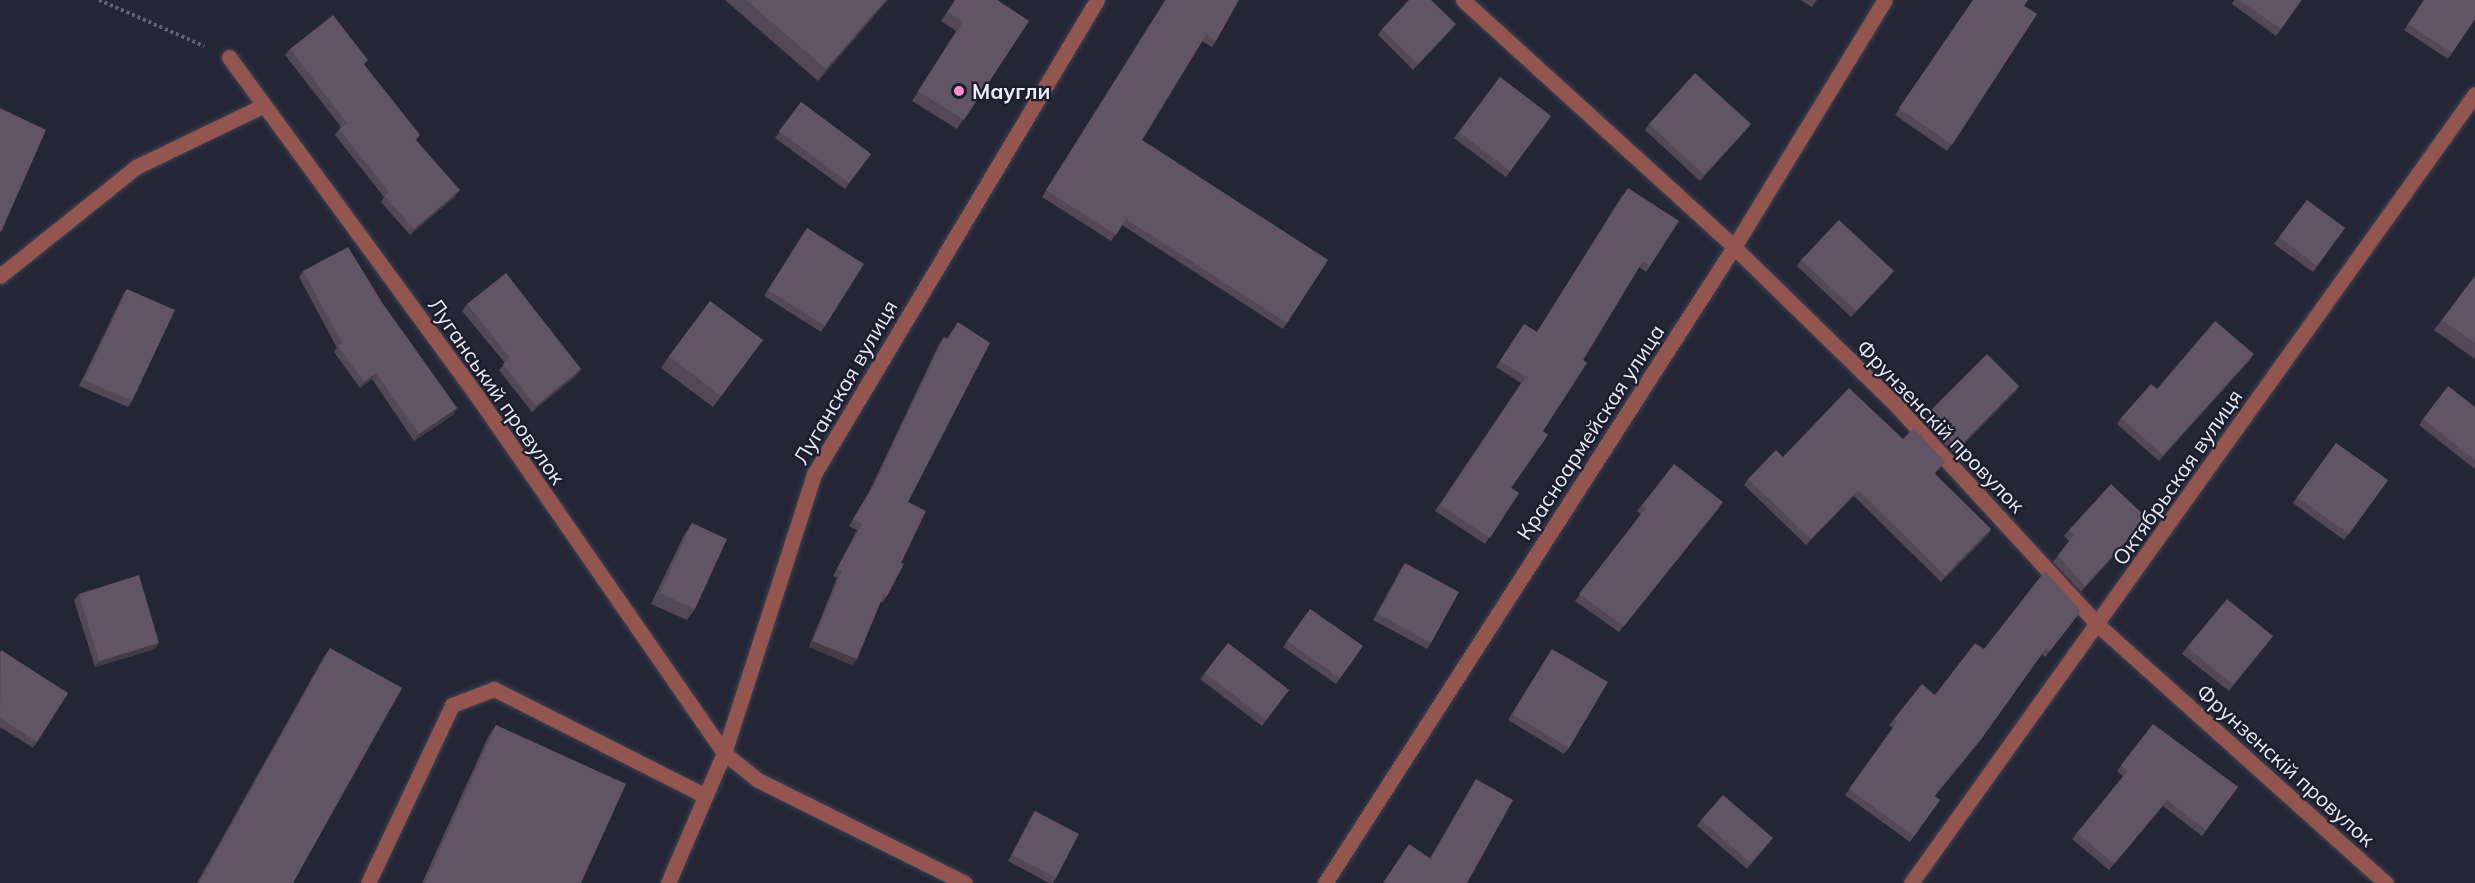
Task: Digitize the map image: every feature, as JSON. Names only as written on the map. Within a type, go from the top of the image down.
[{"type":"street","name":"Луганская вулиця","points":[[668,883],[724,753],[814,474],[1097,0]]},
{"type":"street","name":"Фрунзенскій провулок","points":[[1463,0],[1734,247],[1894,403],[2098,625],[2386,883]]},
{"type":"street","name":"Красноармейская улица","points":[[1325,883],[1734,247],[1885,0]]},
{"type":"street","name":"Луганський провулок","points":[[229,57],[477,396],[724,753],[758,780],[965,883]]},
{"type":"street","name":"Октябрьская вулиця","points":[[1911,883],[2098,625],[2475,94]]},
{"type":"street","points":[[0,276],[136,167],[264,105]]},
{"type":"street","points":[[368,883],[452,705],[494,689],[706,796]]},
{"type":"path","points":[[99,0],[229,57]]},
{"type":"building","points":[[746,0],[886,0],[826,69]]},
{"type":"building","points":[[955,0],[997,0],[1029,21],[964,120],[918,91],[963,22],[948,12]]},
{"type":"building","points":[[1166,0],[1239,0],[1216,41],[1206,35],[1142,140],[1328,260],[1287,323],[1126,219],[1116,235],[1046,190]]},
{"type":"building","points":[[1409,0],[1431,0],[1456,24],[1418,64],[1382,29]]},
{"type":"building","points":[[1973,0],[2028,0],[2024,6],[2037,14],[1952,145],[1899,108]]},
{"type":"building","points":[[2239,0],[2301,0],[2281,29]]},
{"type":"building","points":[[2424,0],[2475,0],[2475,19],[2452,53],[2408,24]]},
{"type":"building","points":[[333,15],[368,60],[363,63],[420,135],[415,139],[460,190],[414,229],[385,196],[389,192],[339,129],[347,123],[290,49]]},
{"type":"building","points":[[1695,73],[1751,124],[1704,175],[1649,124]]},
{"type":"building","points":[[1500,77],[1551,116],[1510,171],[1459,132]]},
{"type":"building","points":[[801,102],[871,154],[849,183],[779,131]]},
{"type":"building","points":[[0,108],[46,130],[1,232],[0,231]]},
{"type":"building","points":[[1628,188],[1679,221],[1650,266],[1643,261],[1583,360],[1587,363],[1543,431],[1548,435],[1511,488],[1519,493],[1490,538],[1440,505],[1526,377],[1500,361],[1524,324],[1537,332]]},
{"type":"building","points":[[2307,200],[2345,228],[2317,266],[2279,237]]},
{"type":"building","points":[[1839,220],[1894,271],[1856,311],[1801,260]]},
{"type":"building","points":[[807,228],[864,264],[825,326],[768,290]]},
{"type":"building","points":[[348,247],[383,304],[457,408],[419,434],[376,373],[364,382],[338,346],[342,343],[303,271]]},
{"type":"building","points":[[506,273],[581,369],[536,406],[503,364],[510,358],[467,304]]},
{"type":"building","points":[[2475,276],[2475,343],[2442,320]]},
{"type":"building","points":[[127,289],[175,310],[132,401],[84,380]]},
{"type":"building","points":[[710,301],[763,340],[721,396],[669,356]]},
{"type":"building","points":[[2215,321],[2254,354],[2163,455],[2121,418],[2151,384],[2157,389]]},
{"type":"building","points":[[958,322],[990,343],[908,502],[926,511],[901,563],[904,564],[887,596],[884,594],[857,659],[813,641],[842,571],[837,569],[862,524],[853,519],[874,485],[944,337],[947,339]]},
{"type":"building","points":[[1987,354],[2019,386],[1958,448],[1927,414]]},
{"type":"building","points":[[2448,386],[2475,407],[2475,460],[2423,419]]},
{"type":"building","points":[[1849,388],[1903,439],[1914,428],[1945,462],[1934,473],[1991,529],[1945,576],[1858,490],[1811,539],[1748,479],[1776,450],[1783,457]]},
{"type":"building","points":[[2336,443],[2388,480],[2349,534],[2297,497]]},
{"type":"building","points":[[1674,464],[1723,502],[1624,626],[1579,594],[1646,508],[1642,505]]},
{"type":"building","points":[[2111,484],[2147,518],[2085,586],[2058,556],[2074,535],[2069,530]]},
{"type":"building","points":[[692,523],[727,539],[695,609],[660,593]]},
{"type":"building","points":[[1405,563],[1459,592],[1431,643],[1378,614]]},
{"type":"building","points":[[2045,571],[2081,611],[2050,651],[2046,648],[1984,735],[1934,796],[1940,800],[1914,836],[1849,789],[1897,722],[1894,719],[1922,684],[1935,695],[1975,643],[1984,649]]},
{"type":"building","points":[[139,575],[159,643],[99,661],[79,594]]},
{"type":"building","points":[[2227,599],[2273,636],[2233,685],[2187,647]]},
{"type":"building","points":[[1310,609],[1363,646],[1340,678],[1287,641]]},
{"type":"building","points":[[1228,643],[1289,690],[1266,720],[1205,673]]},
{"type":"building","points":[[330,648],[402,688],[293,883],[199,883]]},
{"type":"building","points":[[1552,649],[1608,682],[1569,748],[1512,714]]},
{"type":"building","points":[[1,650],[68,693],[37,742],[0,718]]},
{"type":"building","points":[[2153,724],[2238,787],[2206,830],[2167,800],[2114,864],[2077,833],[2128,771],[2121,765]]},
{"type":"building","points":[[496,725],[626,784],[581,883],[425,883]]},
{"type":"building","points":[[1476,779],[1513,800],[1467,883],[1383,883],[1409,844],[1431,859]]},
{"type":"building","points":[[1723,795],[1773,838],[1751,863],[1701,820]]},
{"type":"building","points":[[1035,811],[1079,834],[1056,878],[1012,855]]},
{"type":"place","name":"Маугли","points":[[959,91]]}]
